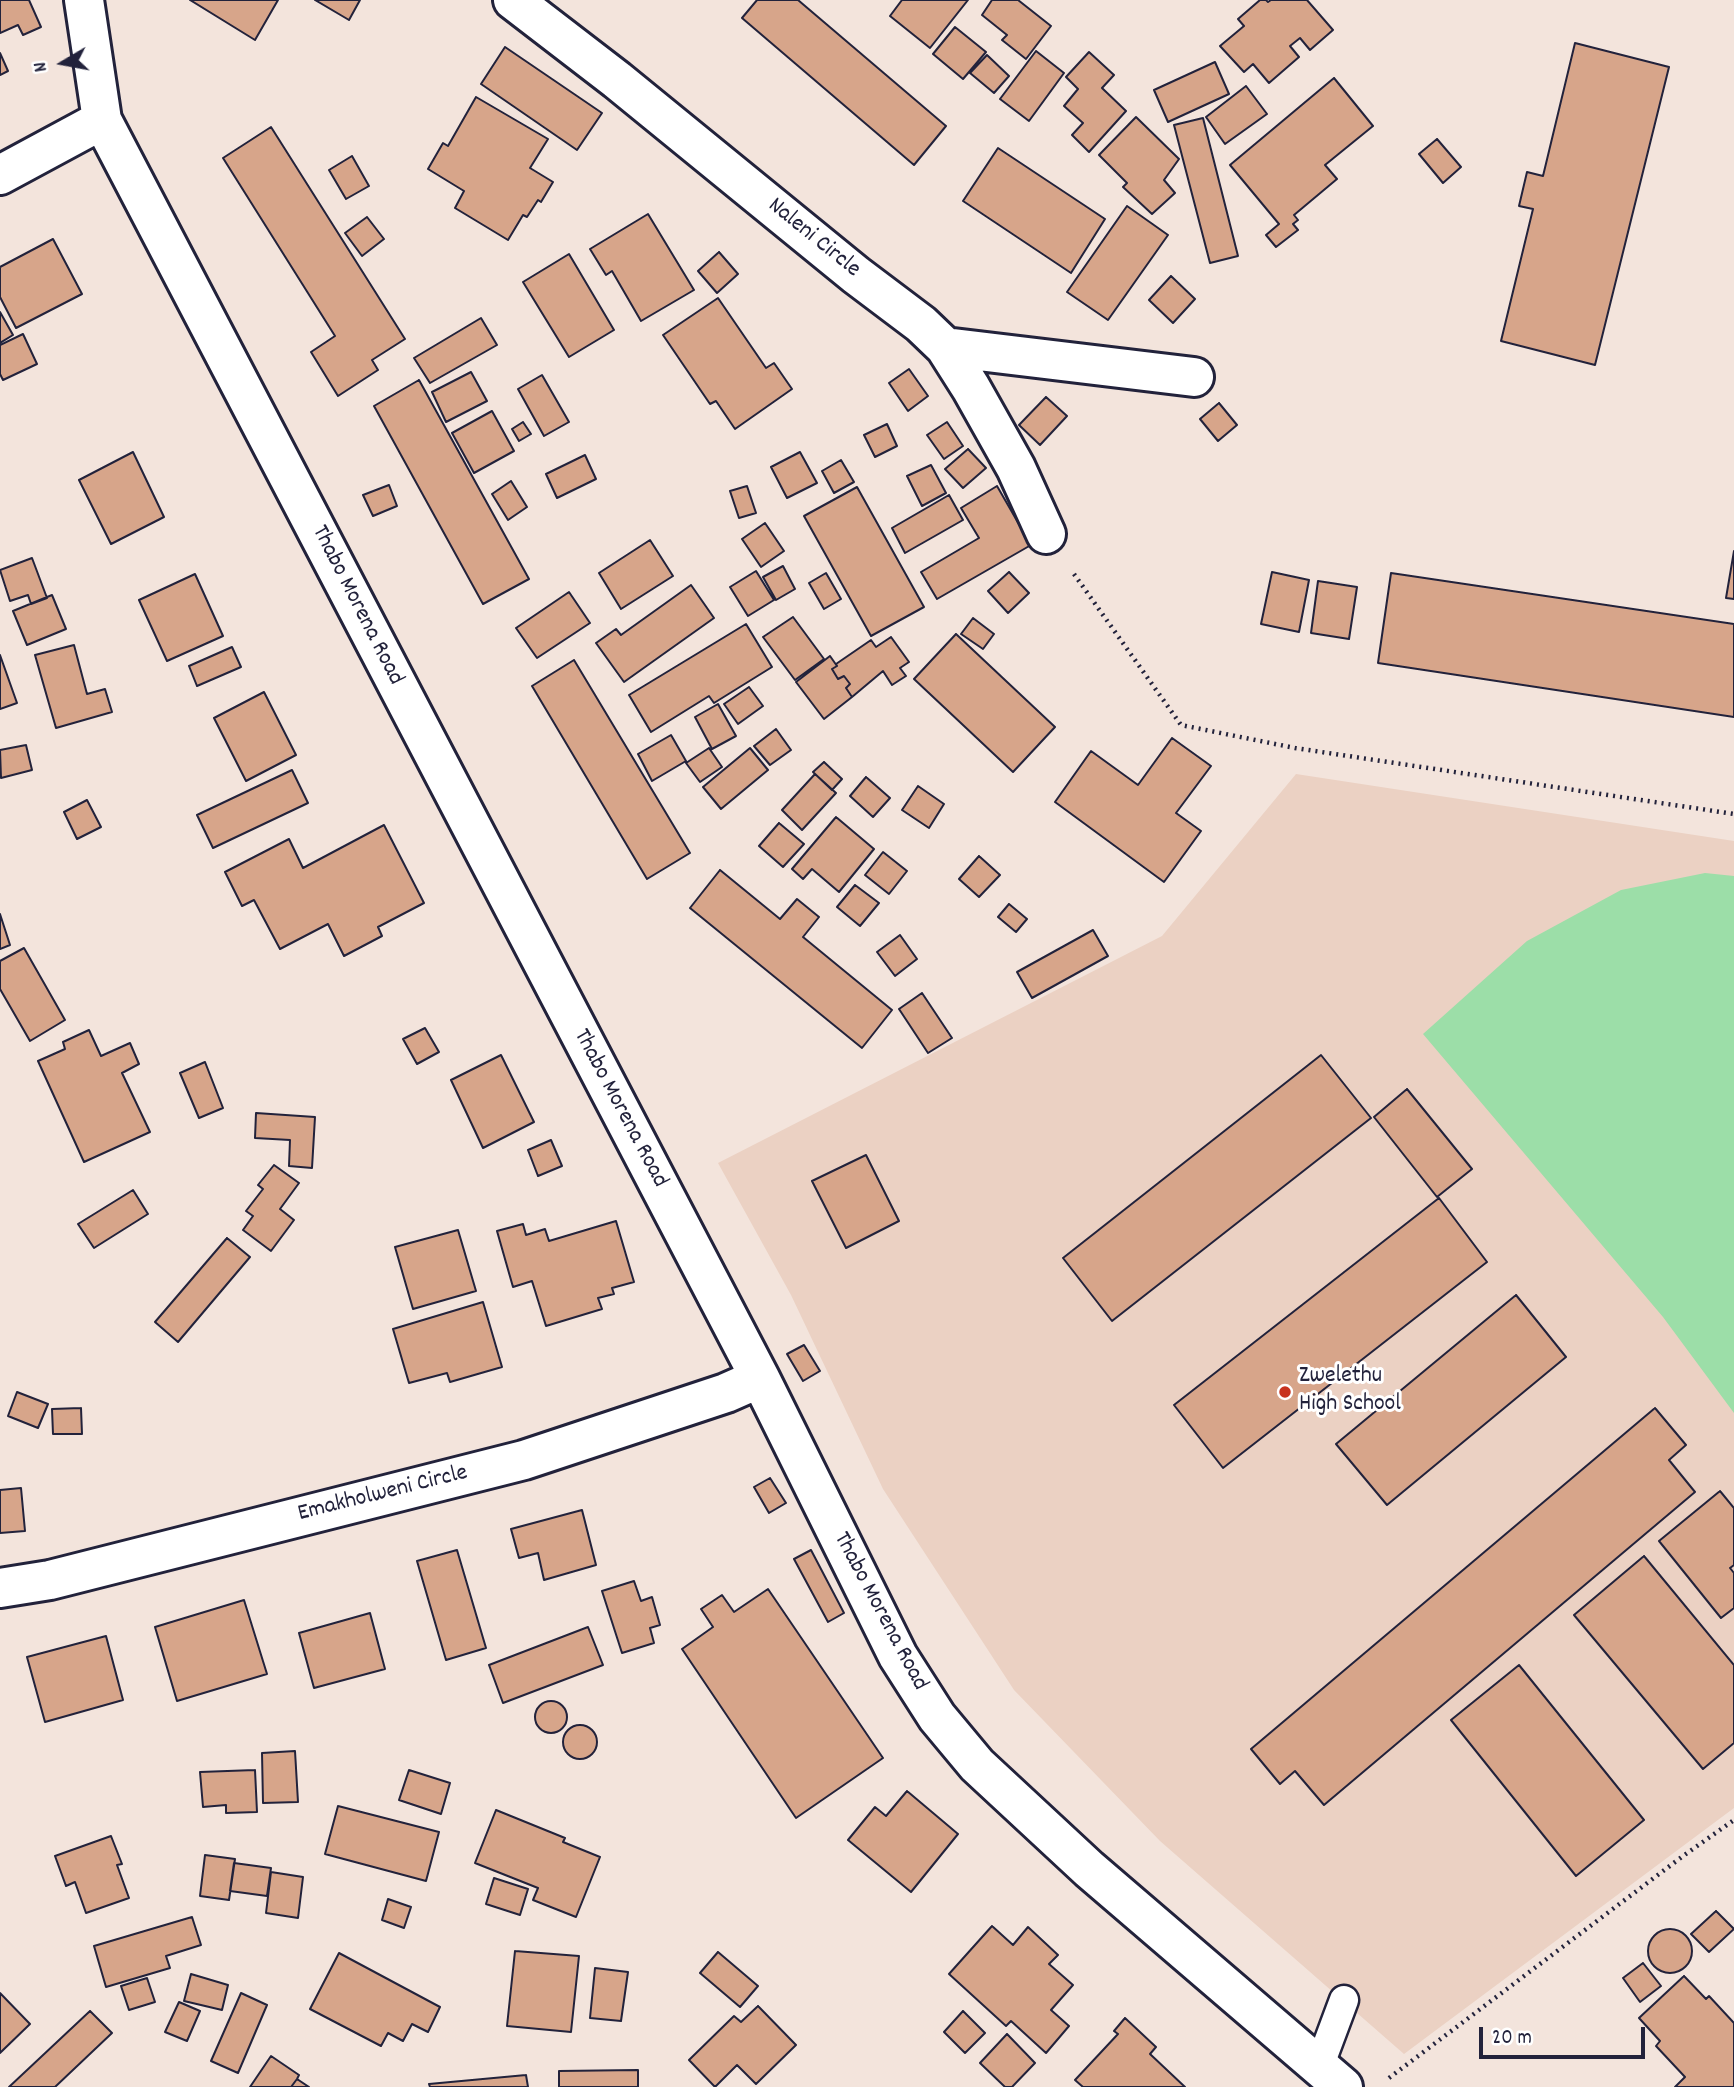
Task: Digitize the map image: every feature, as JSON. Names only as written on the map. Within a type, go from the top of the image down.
[{"type":"street","name":"Thabo Morena Road","points":[[84,0],[102,120],[760,1378],[898,1656],[937,1717],[977,1765],[1089,1869],[1331,2077]]},
{"type":"street","name":"Naleni Circle","points":[[513,0],[921,324],[945,347],[1016,468],[1046,534]]},
{"type":"street","points":[[0,175],[102,120]]},
{"type":"street","points":[[945,347],[1194,377]]},
{"type":"street","name":"Emakholweni Circle","points":[[0,1588],[50,1580],[524,1460],[726,1393],[760,1378]]},
{"type":"lane","points":[[1331,2077],[1344,2000]]},
{"type":"path","points":[[1046,534],[1181,725],[1295,748],[1734,814]]},
{"type":"path","points":[[1388,2079],[1734,1820]]},
{"type":"shaded area","name":"Zwelethu High School","points":[[1296,774],[1734,841],[1734,1808],[1404,2054],[1160,1841],[1014,1690],[883,1489],[791,1295],[718,1163],[1162,936]]},
{"type":"green space","points":[[1705,873],[1734,876],[1734,1413],[1663,1317],[1423,1034],[1527,941],[1621,890]]},
{"type":"building","points":[[0,0],[29,0],[41,27],[23,35],[18,25],[0,33]]},
{"type":"building","points":[[190,0],[278,0],[255,40]]},
{"type":"building","points":[[315,0],[360,0],[349,20]]},
{"type":"building","points":[[757,0],[798,0],[946,126],[914,165],[742,18]]},
{"type":"building","points":[[902,0],[968,0],[930,48],[890,16]]},
{"type":"building","points":[[992,0],[1018,0],[1051,26],[1026,59],[1002,40],[1007,35],[982,15]]},
{"type":"building","points":[[1260,0],[1307,0],[1333,30],[1310,50],[1300,38],[1290,46],[1299,57],[1269,83],[1253,64],[1244,72],[1220,46],[1244,26],[1238,19]]},
{"type":"building","points":[[955,27],[986,52],[963,79],[933,54]]},
{"type":"building","points":[[1575,43],[1669,67],[1595,365],[1501,341],[1533,209],[1519,206],[1527,172],[1543,176]]},
{"type":"building","points":[[505,47],[602,113],[577,150],[481,84]]},
{"type":"building","points":[[1036,51],[1064,73],[1029,121],[1000,99]]},
{"type":"building","points":[[1089,52],[1114,75],[1102,88],[1126,111],[1089,152],[1072,135],[1083,123],[1064,106],[1078,89],[1066,77]]},
{"type":"building","points":[[0,53],[8,71],[0,75]]},
{"type":"building","points":[[987,55],[1009,76],[994,93],[970,73]]},
{"type":"building","points":[[1215,62],[1229,94],[1168,122],[1154,90]]},
{"type":"building","points":[[1334,78],[1373,126],[1325,165],[1337,179],[1294,215],[1298,220],[1293,224],[1298,230],[1276,247],[1266,235],[1279,224],[1230,165]]},
{"type":"building","points":[[1246,86],[1267,114],[1225,144],[1206,117]]},
{"type":"building","points":[[476,97],[548,139],[530,168],[553,182],[541,202],[538,200],[527,217],[523,215],[508,240],[455,208],[464,191],[428,169],[443,143],[448,146]]},
{"type":"building","points":[[1136,117],[1179,159],[1164,180],[1175,193],[1152,214],[1123,187],[1127,183],[1099,155]]},
{"type":"building","points":[[1203,118],[1238,256],[1210,263],[1174,125]]},
{"type":"building","points":[[271,127],[405,339],[372,360],[378,370],[338,396],[311,352],[335,336],[223,158]]},
{"type":"building","points":[[1437,139],[1461,167],[1443,183],[1419,154]]},
{"type":"building","points":[[998,148],[1105,219],[1071,273],[963,201]]},
{"type":"building","points":[[352,156],[369,186],[346,199],[329,170]]},
{"type":"building","points":[[1127,206],[1168,235],[1108,320],[1067,292]]},
{"type":"building","points":[[648,214],[694,290],[641,321],[612,271],[606,275],[590,249]]},
{"type":"building","points":[[367,217],[384,239],[362,256],[345,233]]},
{"type":"building","points":[[53,239],[82,294],[16,328],[0,297],[0,267]]},
{"type":"building","points":[[719,252],[738,274],[717,293],[698,271]]},
{"type":"building","points":[[569,254],[614,330],[569,357],[523,282]]},
{"type":"building","points":[[1171,276],[1195,299],[1173,323],[1149,300]]},
{"type":"building","points":[[718,298],[766,368],[774,363],[792,389],[735,429],[716,401],[710,404],[663,335]]},
{"type":"building","points":[[0,312],[13,335],[0,343]]},
{"type":"building","points":[[481,318],[497,345],[430,383],[414,358]]},
{"type":"building","points":[[23,334],[37,364],[3,380],[0,374],[0,345]]},
{"type":"building","points":[[909,369],[928,396],[908,411],[889,383]]},
{"type":"building","points":[[471,372],[487,401],[446,422],[432,392]]},
{"type":"building","points":[[542,375],[569,422],[544,436],[518,389]]},
{"type":"building","points":[[419,380],[529,579],[483,604],[374,406]]},
{"type":"building","points":[[1046,397],[1067,416],[1040,445],[1019,425]]},
{"type":"building","points":[[1219,403],[1237,425],[1218,441],[1200,419]]},
{"type":"building","points":[[492,411],[514,451],[474,473],[452,433]]},
{"type":"building","points":[[523,422],[531,434],[519,441],[512,429]]},
{"type":"building","points":[[947,422],[963,446],[944,459],[927,435]]},
{"type":"building","points":[[887,424],[897,446],[875,457],[864,435]]},
{"type":"building","points":[[968,449],[986,468],[963,488],[945,469]]},
{"type":"building","points":[[133,452],[164,517],[111,544],[79,480]]},
{"type":"building","points":[[800,452],[817,483],[787,498],[771,467]]},
{"type":"building","points":[[585,455],[596,479],[557,498],[546,474]]},
{"type":"building","points":[[841,460],[854,482],[834,493],[822,471]]},
{"type":"building","points":[[931,465],[946,493],[922,506],[907,476]]},
{"type":"building","points":[[511,481],[527,507],[508,520],[492,494]]},
{"type":"building","points":[[389,485],[397,506],[373,516],[363,495]]},
{"type":"building","points":[[747,486],[756,513],[739,518],[730,491]]},
{"type":"building","points":[[997,486],[1031,545],[937,599],[921,572],[979,538],[961,508]]},
{"type":"building","points":[[857,487],[924,607],[871,636],[804,516]]},
{"type":"building","points":[[949,495],[963,520],[905,553],[892,528]]},
{"type":"building","points":[[765,523],[784,551],[761,567],[742,539]]},
{"type":"building","points":[[650,540],[673,576],[621,609],[599,573]]},
{"type":"building","points":[[1734,551],[1734,599],[1726,598]]},
{"type":"building","points":[[32,558],[47,598],[31,604],[28,595],[10,601],[0,570]]},
{"type":"building","points":[[783,566],[795,589],[776,600],[763,577]]},
{"type":"building","points":[[756,571],[774,600],[748,616],[730,587]]},
{"type":"building","points":[[1009,572],[1029,593],[1008,613],[988,591]]},
{"type":"building","points":[[1272,572],[1309,580],[1299,632],[1261,624]]},
{"type":"building","points":[[826,573],[841,599],[824,609],[809,583]]},
{"type":"building","points":[[1391,573],[1734,624],[1734,717],[1378,663]]},
{"type":"building","points":[[195,574],[223,636],[167,661],[139,600]]},
{"type":"building","points":[[1318,581],[1357,587],[1349,639],[1311,633]]},
{"type":"building","points":[[691,585],[714,618],[624,682],[596,643],[616,629],[621,635]]},
{"type":"building","points":[[569,592],[590,623],[537,658],[516,628]]},
{"type":"building","points":[[52,595],[66,629],[27,645],[13,611]]},
{"type":"building","points":[[793,617],[824,659],[795,680],[763,637]]},
{"type":"building","points":[[973,618],[994,634],[983,649],[961,634]]},
{"type":"building","points":[[746,624],[772,667],[714,703],[709,696],[651,732],[629,695]]},
{"type":"building","points":[[956,634],[1055,727],[1013,772],[914,679]]},
{"type":"building","points":[[891,637],[909,662],[900,668],[906,676],[892,685],[883,671],[852,697],[846,688],[850,684],[844,676],[838,679],[832,669],[871,640],[876,647]]},
{"type":"building","points":[[74,645],[87,694],[105,689],[112,712],[56,728],[35,655]]},
{"type":"building","points":[[232,647],[241,667],[197,686],[189,666]]},
{"type":"building","points":[[0,655],[17,703],[0,709]]},
{"type":"building","points":[[830,656],[837,666],[832,669],[838,679],[844,676],[850,684],[846,688],[852,697],[824,719],[796,682]]},
{"type":"building","points":[[574,660],[690,853],[647,879],[532,686]]},
{"type":"building","points":[[749,687],[763,706],[738,724],[724,704]]},
{"type":"building","points":[[264,692],[296,755],[246,781],[214,718]]},
{"type":"building","points":[[718,704],[736,736],[712,749],[695,717]]},
{"type":"building","points":[[776,729],[791,750],[770,765],[754,746]]},
{"type":"building","points":[[671,735],[686,761],[652,781],[638,754]]},
{"type":"building","points":[[1172,738],[1211,766],[1176,813],[1201,831],[1164,882],[1055,802],[1091,751],[1138,785]]},
{"type":"building","points":[[26,745],[32,770],[1,778],[0,750]]},
{"type":"building","points":[[709,748],[722,767],[700,782],[686,763]]},
{"type":"building","points":[[750,748],[768,770],[721,809],[703,787]]},
{"type":"building","points":[[824,762],[842,779],[832,790],[813,772]]},
{"type":"building","points":[[292,770],[308,803],[213,848],[197,815]]},
{"type":"building","points":[[815,774],[836,793],[802,830],[782,810]]},
{"type":"building","points":[[866,777],[890,798],[873,817],[850,796]]},
{"type":"building","points":[[918,786],[944,804],[929,828],[902,810]]},
{"type":"building","points":[[87,800],[101,827],[77,839],[64,812]]},
{"type":"building","points":[[836,817],[874,849],[839,892],[812,869],[803,879],[792,869]]},
{"type":"building","points":[[779,823],[804,844],[783,867],[759,846]]},
{"type":"building","points":[[384,825],[424,903],[378,927],[382,936],[344,956],[328,924],[280,949],[254,900],[242,906],[225,872],[289,839],[303,868]]},
{"type":"building","points":[[883,852],[907,871],[889,894],[865,875]]},
{"type":"building","points":[[979,856],[1000,875],[979,897],[959,879]]},
{"type":"building","points":[[720,870],[780,919],[797,899],[819,917],[803,937],[892,1010],[862,1048],[690,908]]},
{"type":"building","points":[[855,885],[879,903],[860,926],[837,907]]},
{"type":"building","points":[[1009,904],[1027,919],[1016,932],[998,917]]},
{"type":"building","points":[[0,914],[10,945],[0,949]]},
{"type":"building","points":[[1093,930],[1108,956],[1032,998],[1017,972]]},
{"type":"building","points":[[900,935],[917,959],[895,976],[877,952]]},
{"type":"building","points":[[24,948],[65,1020],[30,1041],[0,989],[0,961]]},
{"type":"building","points":[[922,993],[952,1038],[928,1053],[899,1009]]},
{"type":"building","points":[[425,1028],[439,1052],[417,1064],[403,1039]]},
{"type":"building","points":[[89,1030],[101,1056],[130,1043],[139,1064],[122,1073],[150,1132],[84,1162],[38,1061],[65,1049],[63,1042]]},
{"type":"building","points":[[501,1055],[534,1122],[483,1148],[451,1080]]},
{"type":"building","points":[[1321,1055],[1371,1118],[1112,1321],[1063,1258]]},
{"type":"building","points":[[205,1062],[223,1108],[199,1118],[180,1073]]},
{"type":"building","points":[[1407,1089],[1472,1169],[1437,1197],[1374,1117]]},
{"type":"building","points":[[256,1113],[315,1117],[312,1168],[289,1166],[290,1140],[255,1138]]},
{"type":"building","points":[[551,1140],[562,1166],[538,1176],[528,1150]]},
{"type":"building","points":[[866,1155],[899,1221],[846,1248],[812,1181]]},
{"type":"building","points":[[274,1165],[299,1183],[280,1209],[294,1220],[271,1251],[243,1230],[253,1216],[246,1211],[263,1189],[258,1185]]},
{"type":"building","points":[[133,1190],[148,1214],[94,1248],[78,1224]]},
{"type":"building","points":[[1439,1198],[1487,1262],[1223,1468],[1174,1405]]},
{"type":"building","points":[[616,1221],[634,1282],[612,1288],[614,1294],[598,1298],[602,1309],[546,1326],[532,1281],[513,1287],[497,1231],[523,1224],[526,1235],[545,1229],[549,1241]]},
{"type":"building","points":[[458,1230],[476,1291],[413,1309],[395,1247]]},
{"type":"building","points":[[227,1238],[250,1257],[178,1342],[155,1322]]},
{"type":"building","points":[[1516,1295],[1566,1357],[1387,1505],[1336,1444]]},
{"type":"building","points":[[483,1302],[502,1367],[450,1382],[447,1373],[409,1383],[393,1329]]},
{"type":"building","points":[[804,1345],[820,1371],[803,1381],[787,1354]]},
{"type":"building","points":[[17,1392],[48,1404],[38,1428],[8,1416]]},
{"type":"building","points":[[81,1408],[82,1434],[53,1434],[52,1409]]},
{"type":"building","points":[[1655,1408],[1686,1445],[1669,1460],[1695,1492],[1324,1805],[1295,1771],[1280,1784],[1251,1749]]},
{"type":"building","points":[[770,1478],[786,1503],[769,1513],[754,1487]]},
{"type":"building","points":[[21,1488],[25,1531],[0,1533],[0,1490]]},
{"type":"building","points":[[1720,1491],[1734,1508],[1734,1565],[1730,1568],[1734,1573],[1734,1608],[1721,1618],[1659,1541]]},
{"type":"building","points":[[582,1510],[596,1565],[544,1580],[538,1553],[519,1558],[511,1529]]},
{"type":"building","points":[[457,1550],[486,1648],[446,1660],[417,1561]]},
{"type":"building","points":[[811,1550],[844,1613],[828,1622],[794,1559]]},
{"type":"building","points":[[1644,1556],[1734,1665],[1734,1743],[1703,1769],[1574,1615]]},
{"type":"building","points":[[634,1581],[641,1601],[652,1597],[660,1625],[650,1628],[654,1643],[622,1653],[602,1591]]},
{"type":"building","points":[[768,1589],[883,1758],[796,1818],[682,1649],[713,1627],[701,1609],[722,1595],[734,1612]]},
{"type":"building","points":[[244,1600],[267,1674],[177,1701],[155,1627]]},
{"type":"building","points":[[370,1613],[385,1669],[314,1688],[299,1633]]},
{"type":"building","points":[[588,1627],[603,1665],[503,1703],[489,1665]]},
{"type":"building","points":[[106,1636],[123,1700],[45,1722],[27,1657]]},
{"type":"building","points":[[1519,1665],[1644,1820],[1576,1876],[1451,1720]]},
{"type":"building","points":[[551,1701],[562,1706],[567,1717],[562,1728],[551,1733],[540,1728],[535,1717],[540,1706]]},
{"type":"building","points":[[580,1725],[592,1730],[597,1742],[592,1754],[580,1759],[568,1754],[563,1742],[568,1730]]},
{"type":"building","points":[[295,1751],[298,1802],[263,1803],[262,1753]]},
{"type":"building","points":[[255,1770],[257,1812],[226,1813],[226,1805],[203,1807],[200,1772]]},
{"type":"building","points":[[409,1770],[450,1783],[441,1814],[399,1800]]},
{"type":"building","points":[[907,1791],[958,1834],[911,1892],[848,1840],[875,1807],[886,1816]]},
{"type":"building","points":[[338,1806],[439,1832],[426,1881],[325,1854]]},
{"type":"building","points":[[496,1810],[565,1838],[563,1842],[600,1857],[576,1917],[533,1900],[538,1888],[475,1863]]},
{"type":"building","points":[[111,1836],[122,1864],[117,1865],[129,1898],[86,1913],[75,1882],[66,1886],[55,1856]]},
{"type":"building","points":[[205,1855],[235,1859],[229,1900],[200,1896]]},
{"type":"building","points":[[234,1863],[271,1868],[267,1896],[230,1891]]},
{"type":"building","points":[[271,1872],[303,1877],[298,1918],[266,1913]]},
{"type":"building","points":[[494,1878],[528,1889],[520,1915],[486,1904]]},
{"type":"building","points":[[388,1899],[411,1907],[404,1928],[382,1920]]},
{"type":"building","points":[[1716,1911],[1734,1929],[1709,1952],[1691,1934]]},
{"type":"building","points":[[192,1917],[201,1945],[166,1956],[170,1968],[106,1987],[94,1946]]},
{"type":"building","points":[[992,1926],[1013,1945],[1028,1927],[1058,1955],[1049,1964],[1073,1985],[1051,2010],[1069,2026],[1046,2053],[1011,2021],[1006,2026],[949,1974]]},
{"type":"building","points":[[1670,1929],[1679,1930],[1686,1935],[1691,1942],[1691,1960],[1686,1967],[1679,1972],[1670,1973],[1661,1972],[1654,1967],[1649,1960],[1648,1951],[1649,1942],[1654,1935],[1661,1930]]},
{"type":"building","points":[[515,1951],[579,1956],[571,2032],[507,2026]]},
{"type":"building","points":[[718,1952],[758,1986],[740,2007],[700,1973]]},
{"type":"building","points":[[339,1953],[440,2007],[428,2032],[412,2024],[403,2041],[388,2033],[381,2046],[310,2009]]},
{"type":"building","points":[[1643,1963],[1661,1986],[1640,2002],[1623,1978]]},
{"type":"building","points":[[595,1968],[628,1972],[621,2021],[590,2018]]},
{"type":"building","points":[[191,1974],[228,1985],[222,2010],[184,2001]]},
{"type":"building","points":[[1684,1976],[1706,1999],[1709,1996],[1734,2023],[1734,2087],[1675,2087],[1685,2077],[1656,2046],[1660,2041],[1639,2018]]},
{"type":"building","points":[[147,1978],[155,2002],[129,2010],[121,1986]]},
{"type":"building","points":[[0,1993],[30,2024],[0,2053]]},
{"type":"building","points":[[241,1993],[267,2005],[238,2073],[211,2061]]},
{"type":"building","points":[[179,2002],[200,2011],[187,2041],[165,2032]]},
{"type":"building","points":[[758,2006],[796,2045],[756,2084],[737,2065],[715,2087],[689,2060],[734,2016],[741,2022]]},
{"type":"building","points":[[90,2011],[112,2033],[55,2087],[9,2087]]},
{"type":"building","points":[[963,2011],[985,2033],[965,2053],[944,2032]]},
{"type":"building","points":[[1125,2018],[1156,2047],[1150,2054],[1185,2087],[1083,2087],[1075,2080],[1118,2034],[1114,2031]]},
{"type":"building","points":[[1007,2034],[1035,2063],[1012,2087],[1005,2087],[980,2063]]},
{"type":"building","points":[[271,2056],[299,2075],[297,2079],[291,2087],[250,2087]]},
{"type":"building","points":[[638,2070],[638,2087],[559,2087],[559,2071]]},
{"type":"building","points":[[526,2075],[528,2087],[430,2087],[429,2084]]},
{"type":"building","points":[[297,2079],[309,2087],[291,2087]]},
{"type":"place","name":"Zwelethu High School","points":[[1285,1392]]}]
